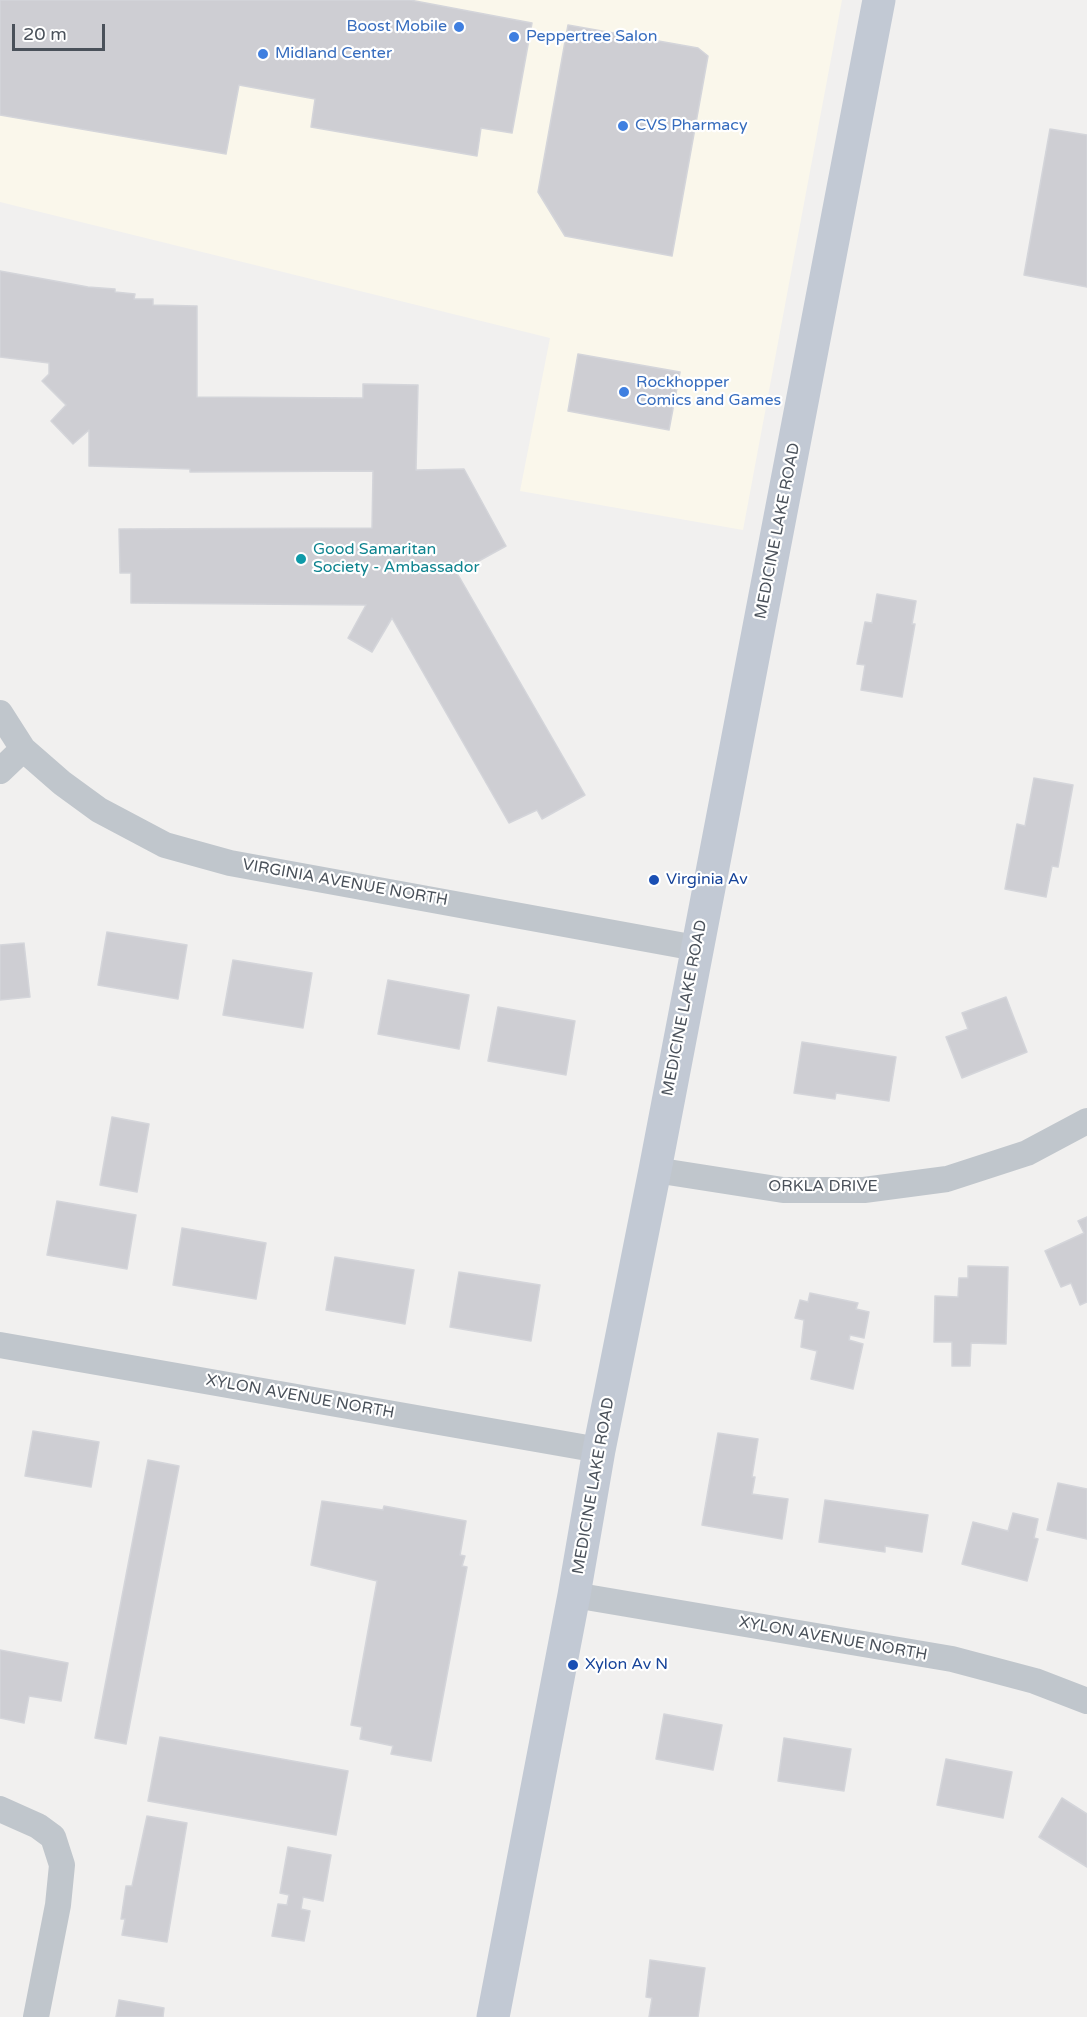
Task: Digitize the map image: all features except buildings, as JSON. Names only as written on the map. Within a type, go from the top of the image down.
[{"type":"street","name":"MEDICINE LAKE ROAD","points":[[493,2017],[574,1595],[599,1450],[655,1170],[879,0]]},
{"type":"street","name":"VIRGINIA AVENUE NORTH","points":[[0,713],[23,749],[99,810],[165,845],[230,863],[696,948]]},
{"type":"street","points":[[0,771],[23,749]]},
{"type":"street","name":"ORKLA DRIVE","points":[[655,1170],[783,1190],[864,1190],[947,1179],[1027,1153],[1087,1121]]},
{"type":"street","name":"XYLON AVENUE NORTH","points":[[0,1346],[599,1450]]},
{"type":"street","name":"XYLON AVENUE NORTH","points":[[574,1595],[952,1659],[1035,1681],[1087,1701]]},
{"type":"street","points":[[0,1809],[38,1826],[53,1837],[62,1865],[58,1905],[36,2017]]},
{"type":"shaded area","points":[[0,0],[842,0],[743,530],[520,491],[550,338],[0,202]]},
{"type":"place","name":"Boost Mobile","points":[[459,27]]},
{"type":"place","name":"Peppertree Salon","points":[[514,37]]},
{"type":"place","name":"Midland Center","points":[[263,54]]},
{"type":"place","name":"CVS Pharmacy","points":[[623,126]]},
{"type":"place","name":"Rockhopper Comics and Games","points":[[624,392]]},
{"type":"place","name":"Good Samaritan Society - Ambassador","points":[[301,559]]},
{"type":"place","name":"Virginia Av","points":[[654,880]]},
{"type":"place","name":"Xylon Av N","points":[[573,1665]]}]
